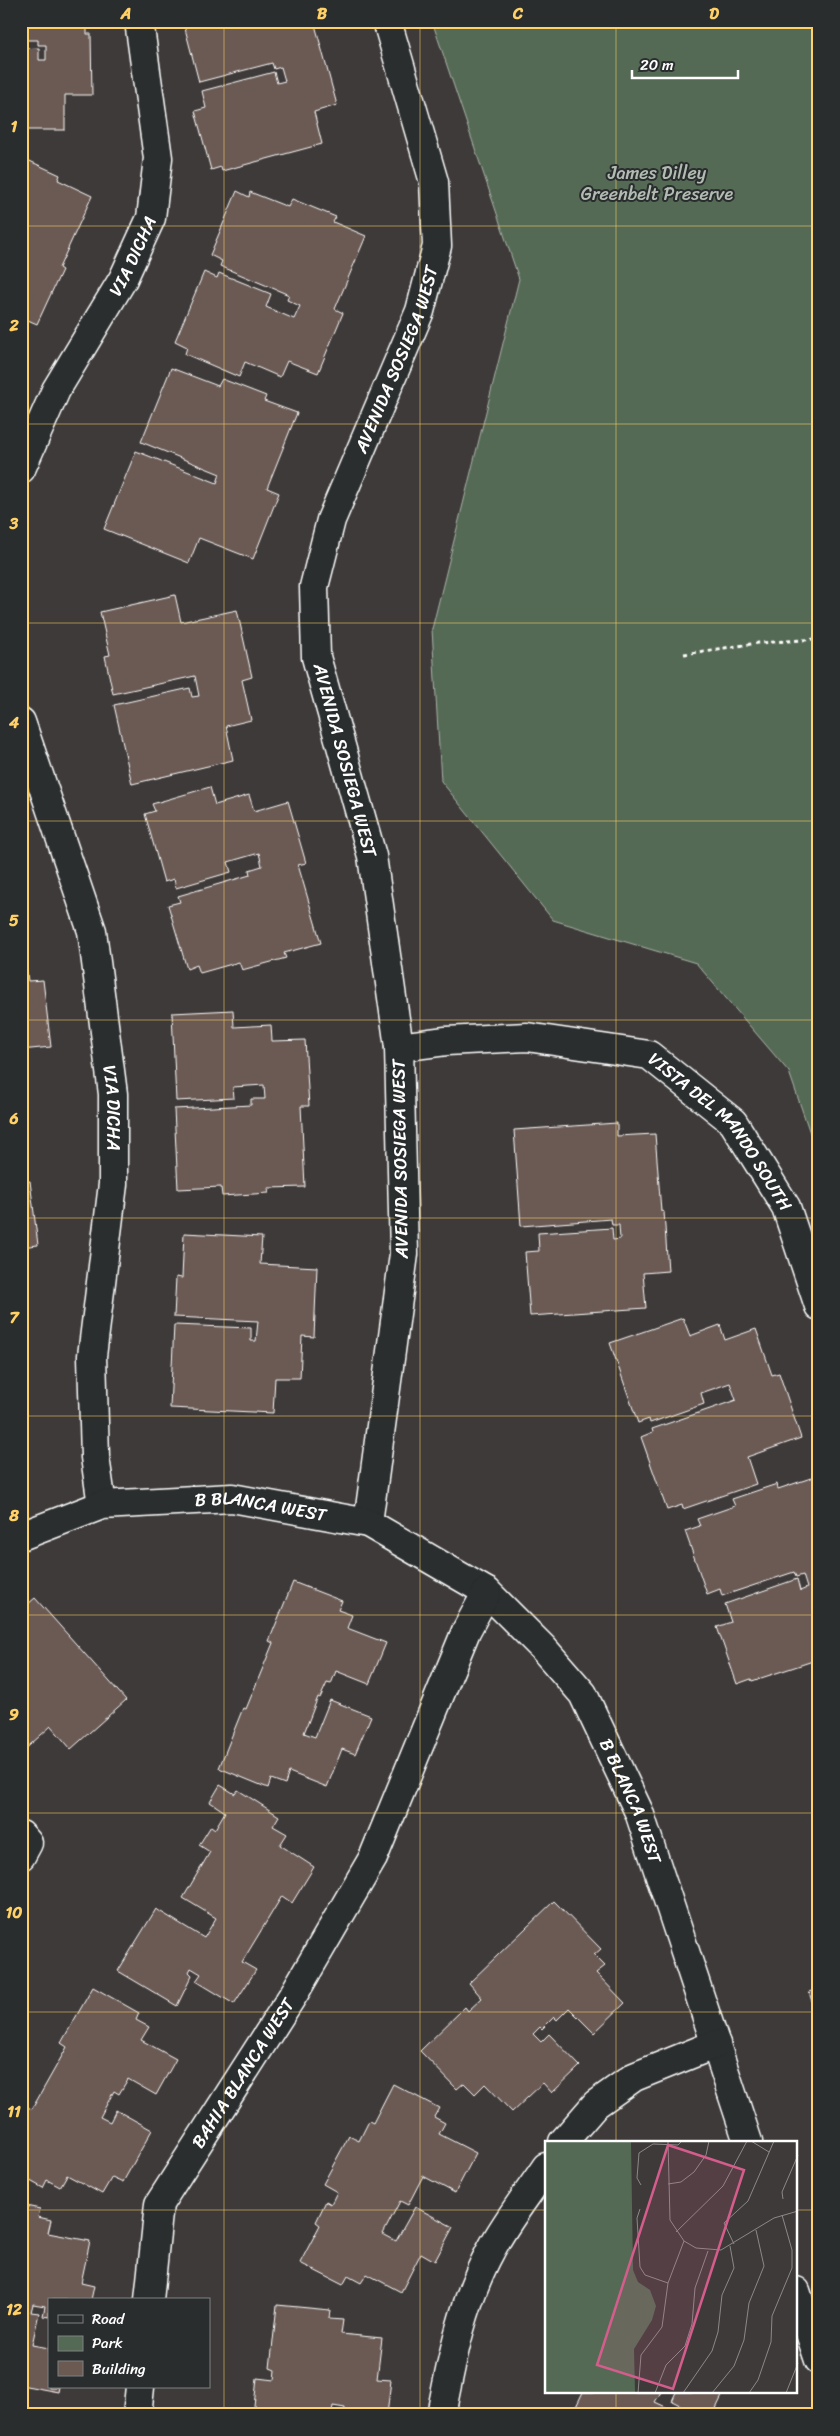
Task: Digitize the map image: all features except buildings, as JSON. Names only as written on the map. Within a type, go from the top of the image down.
[{"type":"street","name":"VIA DICHA","points":[[21,469],[56,390],[123,279],[151,218],[158,158],[139,21]]},
{"type":"street","name":"AVENIDA SOSIEGA WEST","points":[[368,1523],[404,1254],[399,1047],[372,856],[316,656],[314,587],[331,520],[420,310],[437,246],[434,182],[387,21]]},
{"type":"street","name":"VIA DICHA","points":[[21,722],[92,931],[113,1094],[114,1184],[92,1356],[95,1457],[102,1505]]},
{"type":"street","name":"VISTA DEL MANDO SOUTH","points":[[399,1047],[446,1041],[527,1037],[649,1056],[734,1122],[786,1207],[819,1306]]},
{"type":"street","name":"B BLANCA WEST","points":[[21,1536],[102,1505],[232,1498],[368,1523],[487,1592],[543,1648],[583,1694],[639,1812],[716,2044]]},
{"type":"street","name":"BAHIA BLANCA WEST","points":[[149,2298],[159,2204],[295,1992],[373,1858],[466,1631],[487,1592]]},
{"type":"street","points":[[21,1835],[28,1843],[21,1856]]},
{"type":"street","points":[[564,2141],[596,2104],[634,2077],[716,2044],[748,2141]]},
{"type":"street","points":[[441,2415],[453,2351],[467,2303],[491,2249],[545,2168]]},
{"type":"street","points":[[798,2297],[819,2360]]},
{"type":"street","points":[[137,2415],[140,2388]]},
{"type":"path","points":[[684,654],[758,643],[819,639]]},
{"type":"green space","name":"James Dilley Greenbelt Preserve","points":[[432,21],[819,21],[819,1159],[789,1072],[696,963],[553,920],[441,781],[432,629],[519,279]]}]
